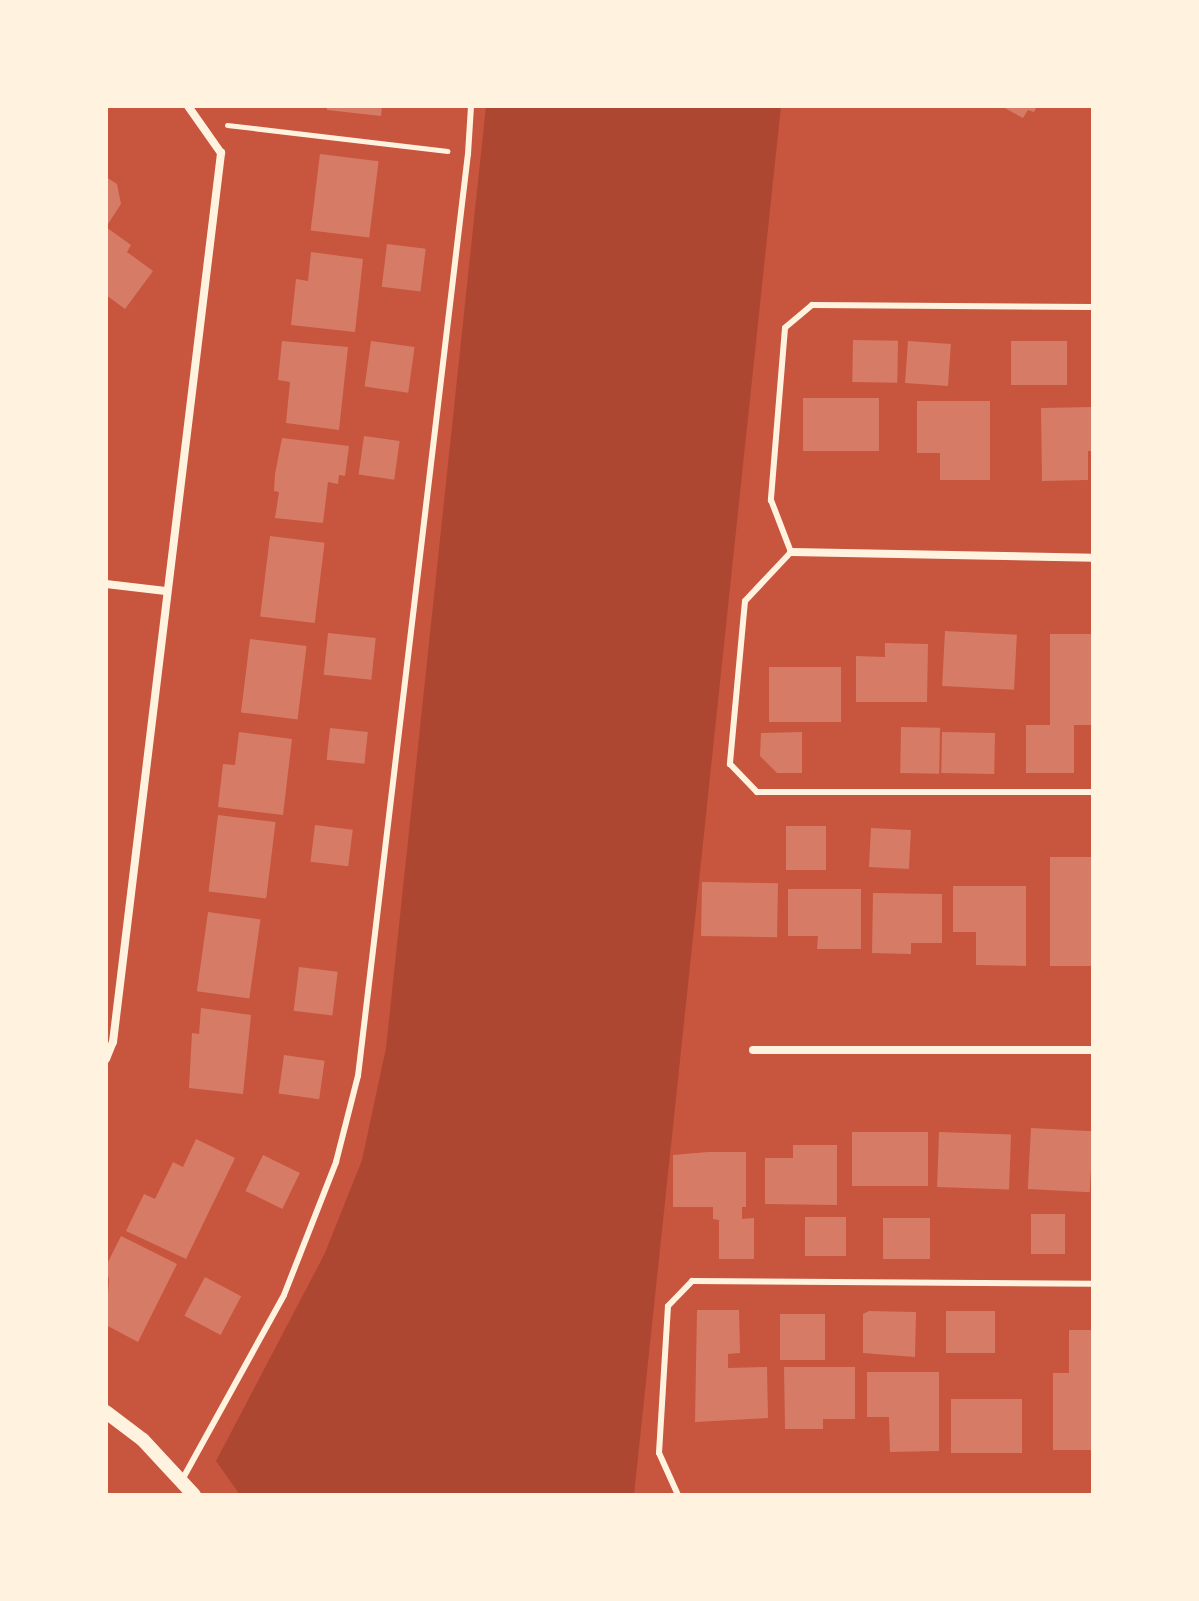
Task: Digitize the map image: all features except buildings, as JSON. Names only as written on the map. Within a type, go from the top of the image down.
[{"type":"street","points":[[106,1059],[113,1042],[221,153],[188,106]]},
{"type":"street","points":[[791,552],[1093,558]]},
{"type":"street","points":[[106,584],[166,591]]},
{"type":"street","points":[[753,1050],[1093,1050]]},
{"type":"street","points":[[106,1412],[143,1440],[194,1495]]},
{"type":"lane","points":[[182,1480],[284,1295],[336,1162],[358,1076],[468,154],[471,106]]},
{"type":"lane","points":[[1093,307],[812,305],[785,328],[771,500],[791,552],[745,601],[730,764],[757,792],[1093,792]]},
{"type":"lane","points":[[678,1495],[659,1453],[668,1306],[692,1281],[1093,1284]]},
{"type":"path","points":[[200,122],[468,154]]},
{"type":"shaded area","points":[[486,106],[781,106],[634,1495],[240,1495],[216,1461],[325,1253],[362,1160],[386,1048]]}]
